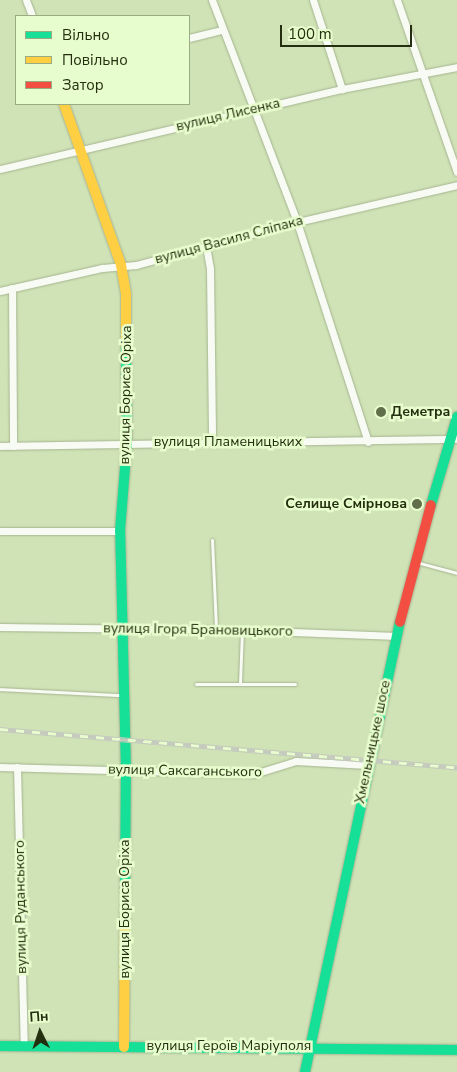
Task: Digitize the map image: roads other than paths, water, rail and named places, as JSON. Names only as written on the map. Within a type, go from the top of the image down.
[{"type":"street","points":[[26,0],[32,15]]},
{"type":"street","points":[[212,0],[252,110],[297,222],[368,442]]},
{"type":"street","points":[[313,0],[342,89]]},
{"type":"street","points":[[396,0],[457,172]]},
{"type":"street","points":[[190,38],[222,30]]},
{"type":"street","name":"вулиця Лисенка","points":[[0,169],[342,89],[421,72],[457,67]]},
{"type":"street","name":"вулиця Бориса Оріха","points":[[64,105],[121,265],[126,294],[127,442],[120,531],[120,628],[126,770],[124,1047]]},
{"type":"street","name":"вулиця Василя Сліпака","points":[[0,291],[121,265],[136,265],[297,222],[457,185]]},
{"type":"street","points":[[206,246],[210,269],[212,442]]},
{"type":"street","points":[[12,288],[13,446]]},
{"type":"street","name":"Хмельницьке шосе","points":[[305,1072],[367,765],[414,562],[453,439],[457,417]]},
{"type":"street","name":"вулиця Пламеницьких","points":[[0,446],[127,442],[368,442],[453,439]]},
{"type":"street","points":[[0,532],[120,531]]},
{"type":"street","name":"вулиця Ігоря Брановицького","points":[[0,627],[216,629],[397,636]]},
{"type":"street","name":"вулиця Саксаганського","points":[[0,767],[262,774],[296,761],[367,765]]},
{"type":"street","name":"вулиця Руданського","points":[[17,768],[24,1046]]},
{"type":"street","name":"вулиця Героїв Маріуполя","points":[[0,1046],[311,1046],[457,1050]]},
{"type":"lane","points":[[212,540],[216,629]]},
{"type":"lane","points":[[414,562],[457,572]]},
{"type":"lane","points":[[240,683],[242,630]]},
{"type":"lane","points":[[196,684],[295,684]]},
{"type":"lane","points":[[0,690],[123,696]]},
{"type":"railway","points":[[0,729],[457,767]]},
{"type":"place","name":"Деметра","points":[[381,412]]},
{"type":"place","name":"Селище Смірнова","points":[[417,504]]}]
